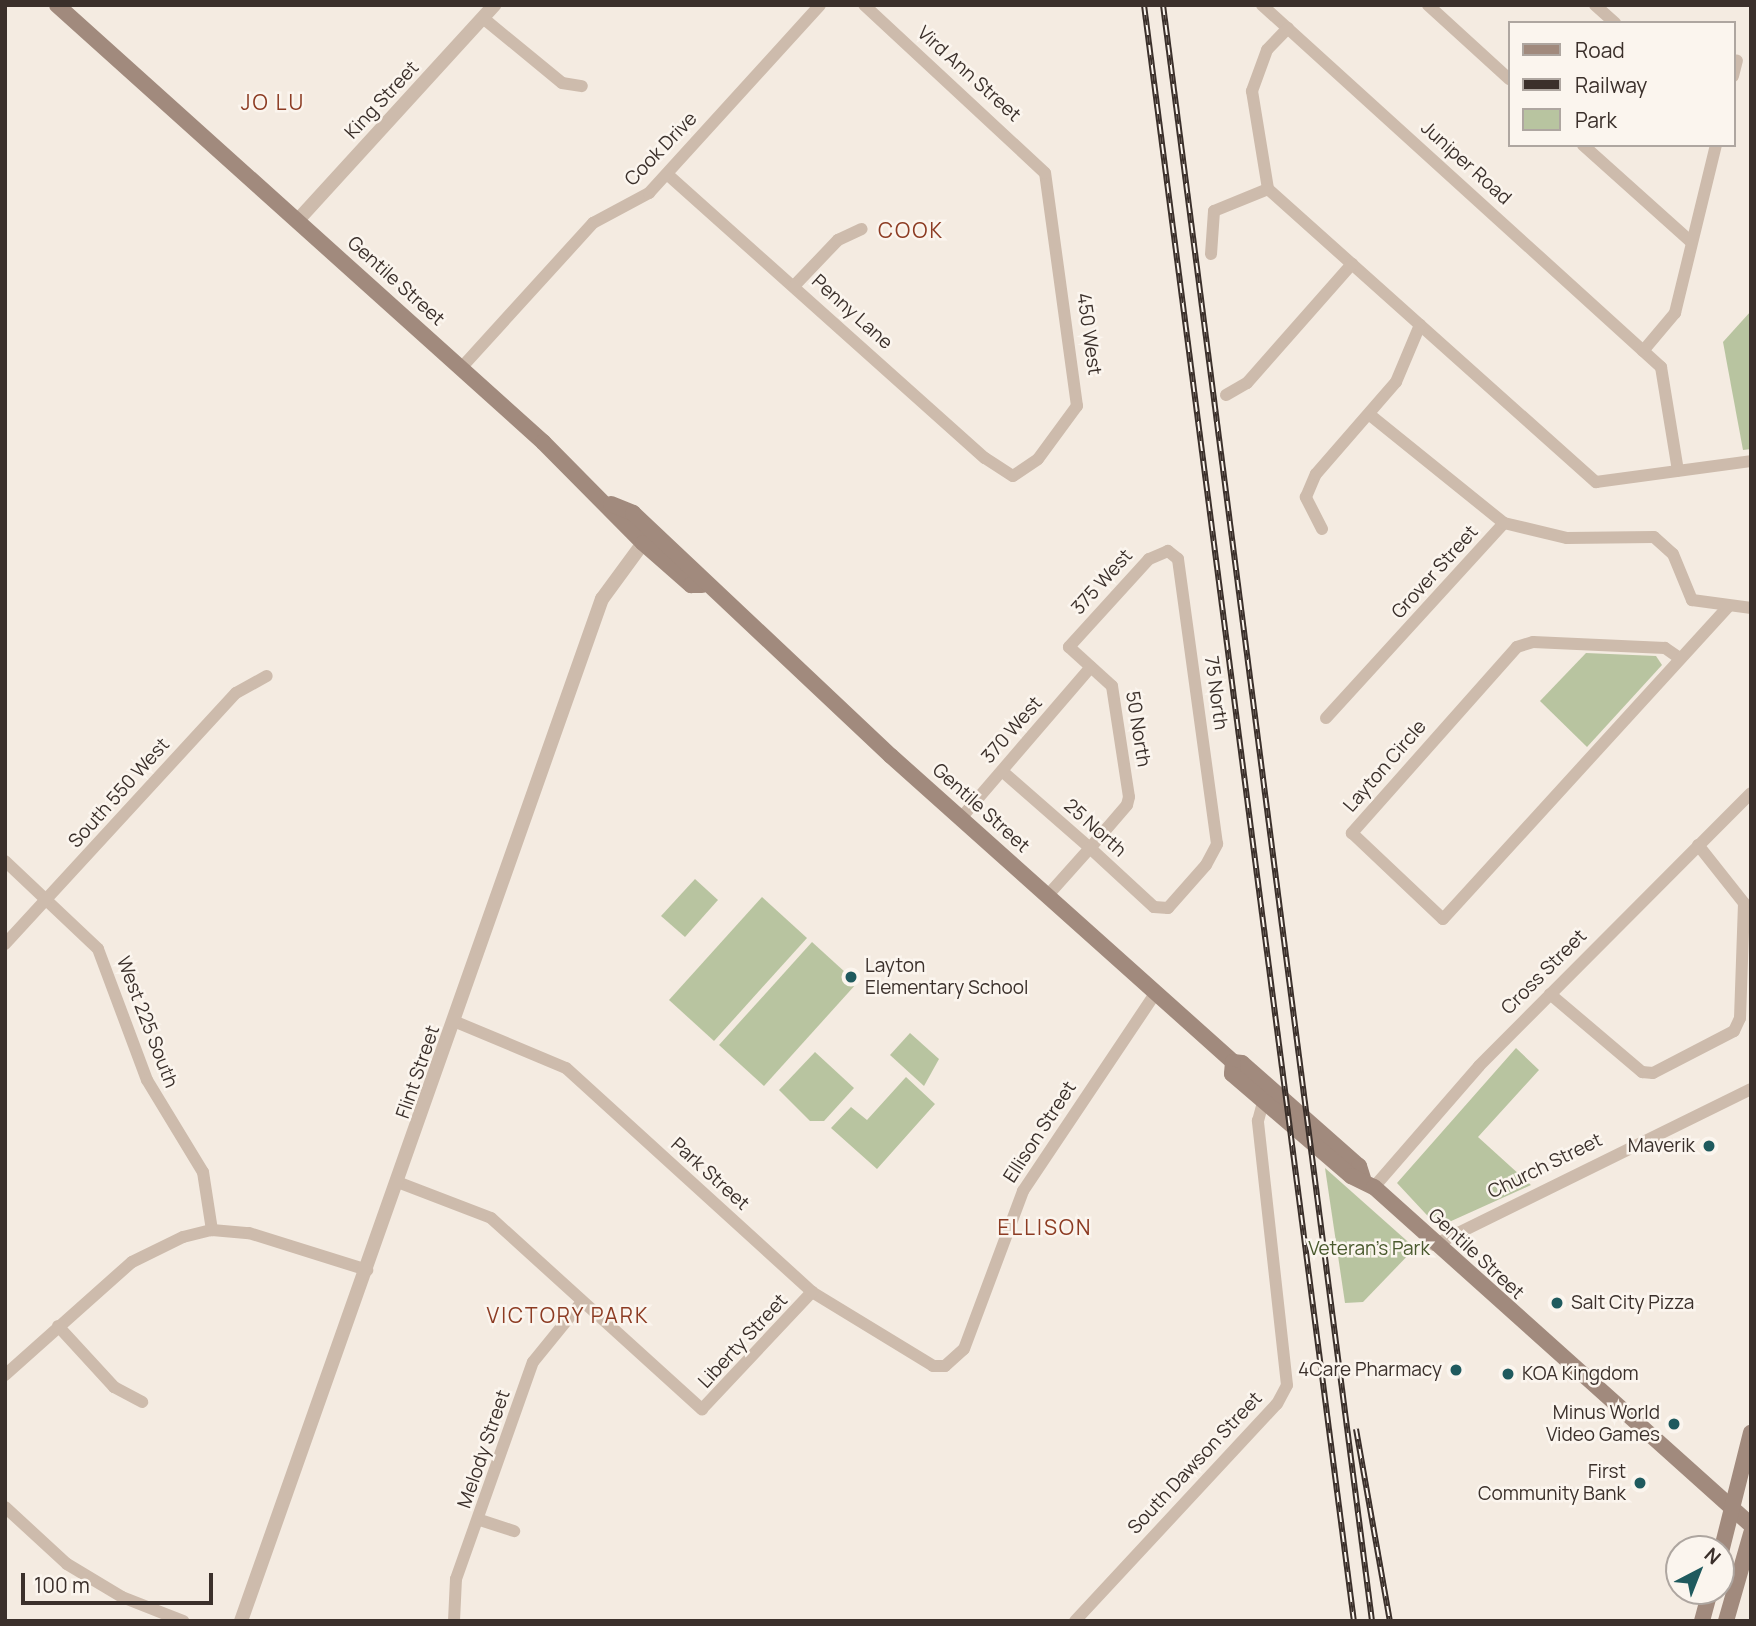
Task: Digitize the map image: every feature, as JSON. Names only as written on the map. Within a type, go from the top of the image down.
[{"type":"main road","name":"Gentile Street","points":[[57,5],[1233,1062],[1242,1063],[1359,1166],[1369,1183],[1434,1245],[1751,1525]]},
{"type":"main road","name":"Gentile Street","points":[[614,505],[643,542],[691,585],[702,583]]},
{"type":"main road","name":"Gentile Street","points":[[1233,1062],[1232,1074],[1263,1102],[1351,1176],[1369,1183]]},
{"type":"main road","points":[[1725,1535],[1751,1433]]},
{"type":"main road","points":[[1726,1621],[1751,1534]]},
{"type":"street","name":"Cook Drive","points":[[462,368],[593,223],[633,204],[667,174],[820,5]]},
{"type":"street","name":"Vird Ann Street","points":[[864,5],[1045,173]]},
{"type":"street","name":"Juniper Road","points":[[1262,5],[1643,351],[1664,375],[1678,471]]},
{"type":"street","points":[[1428,5],[1508,78]]},
{"type":"street","points":[[1595,5],[1613,21]]},
{"type":"street","name":"King Street","points":[[298,220],[488,10]]},
{"type":"street","points":[[488,10],[562,83],[582,86]]},
{"type":"street","points":[[1288,28],[1267,50],[1252,91],[1268,189],[1596,482],[1751,461]]},
{"type":"street","points":[[1735,68],[1737,60]]},
{"type":"street","points":[[1585,147],[1690,242]]},
{"type":"street","points":[[1643,351],[1675,313],[1690,242],[1715,147]]},
{"type":"street","name":"450 West","points":[[1013,476],[1038,459],[1077,406],[1045,173]]},
{"type":"street","name":"Penny Lane","points":[[667,174],[1013,476]]},
{"type":"street","points":[[1211,254],[1214,211],[1268,189]]},
{"type":"street","points":[[794,286],[838,240],[862,229]]},
{"type":"street","points":[[1226,395],[1247,383],[1352,264]]},
{"type":"street","points":[[1322,529],[1306,497],[1316,474],[1396,382],[1419,325]]},
{"type":"street","points":[[1370,415],[1504,523]]},
{"type":"street","name":"Grover Street","points":[[1326,718],[1504,523],[1567,538],[1654,537],[1673,554],[1692,600],[1729,607]]},
{"type":"street","name":"Flint Street","points":[[241,1621],[400,1182],[602,599],[643,542]]},
{"type":"street","name":"375 West","points":[[1069,647],[1149,559],[1168,551]]},
{"type":"street","name":"75 North","points":[[1164,909],[1217,844],[1178,559],[1168,551]]},
{"type":"street","points":[[1729,607],[1751,608]]},
{"type":"street","name":"Layton Circle","points":[[1678,657],[1665,648],[1534,642],[1517,647],[1352,833],[1443,919],[1678,657],[1729,607]]},
{"type":"street","name":"50 North","points":[[1069,647],[1112,686],[1127,805],[1090,848]]},
{"type":"street","name":"370 West","points":[[961,818],[1091,667]]},
{"type":"street","name":"South 550 West","points":[[5,944],[236,693],[267,676]]},
{"type":"street","name":"25 North","points":[[1002,772],[1164,909]]},
{"type":"street","name":"Cross Street","points":[[1369,1183],[1550,994],[1751,793]]},
{"type":"street","points":[[1550,994],[1642,1072],[1653,1073],[1734,1031],[1740,1018],[1744,903],[1698,845]]},
{"type":"street","points":[[1048,895],[1090,848]]},
{"type":"street","name":"West 225 South","points":[[5,861],[98,949],[147,1080],[202,1172],[212,1230]]},
{"type":"street","name":"Ellison Street","points":[[933,1366],[945,1366],[964,1349],[1023,1191],[1156,992]]},
{"type":"street","name":"Park Street","points":[[456,1022],[566,1068],[812,1292],[933,1366]]},
{"type":"street","name":"Church Street","points":[[1434,1245],[1751,1089]]},
{"type":"street","name":"South Dawson Street","points":[[1075,1621],[1287,1385],[1258,1122],[1263,1102]]},
{"type":"street","name":"Liberty Street","points":[[400,1182],[491,1218],[581,1303],[702,1409],[812,1292]]},
{"type":"street","points":[[5,1375],[132,1262],[160,1244],[212,1230],[286,1240],[367,1269]]},
{"type":"street","name":"Melody Street","points":[[454,1621],[456,1579],[480,1520],[533,1362],[581,1303]]},
{"type":"street","points":[[58,1326],[114,1387],[142,1402]]},
{"type":"street","points":[[5,1507],[67,1564],[122,1597],[183,1621]]},
{"type":"street","points":[[480,1520],[514,1531]]},
{"type":"green space","points":[[1751,311],[1751,449],[1743,450],[1723,342]]},
{"type":"green space","points":[[1586,653],[1656,656],[1662,665],[1587,747],[1540,701]]},
{"type":"green space","points":[[695,879],[718,900],[685,937],[661,916]]},
{"type":"green space","points":[[762,897],[807,938],[714,1041],[669,1000]]},
{"type":"green space","points":[[812,942],[857,983],[764,1086],[719,1045]]},
{"type":"green space","points":[[910,1033],[939,1059],[924,1086],[890,1055]]},
{"type":"green space","points":[[1516,1048],[1539,1070],[1478,1137],[1531,1185],[1438,1227],[1397,1183]]},
{"type":"green space","points":[[815,1052],[854,1088],[824,1121],[810,1121],[779,1090]]},
{"type":"green space","points":[[906,1077],[935,1104],[877,1169],[831,1128],[851,1107],[867,1120]]},
{"type":"green space","name":"Veteran's Park","points":[[1325,1168],[1415,1248],[1363,1302],[1345,1303]]},
{"type":"railway","points":[[1144,5],[1354,1621]]},
{"type":"railway","points":[[1163,5],[1372,1621]]},
{"type":"railway","points":[[1356,1429],[1390,1621]]},
{"type":"place","name":"Layton Elementary School","points":[[851,977]]},
{"type":"place","name":"Maverik","points":[[1709,1146]]},
{"type":"place","name":"Salt City Pizza","points":[[1557,1303]]},
{"type":"place","name":"4Care Pharmacy","points":[[1456,1370]]},
{"type":"place","name":"KOA Kingdom","points":[[1508,1374]]},
{"type":"place","name":"Minus World Video Games","points":[[1674,1424]]},
{"type":"place","name":"First Community Bank","points":[[1640,1483]]},
{"type":"district","name":"JO LU","points":[[273,102]]},
{"type":"district","name":"COOK","points":[[911,230]]},
{"type":"district","name":"ELLISON","points":[[1045,1227]]},
{"type":"district","name":"VICTORY PARK","points":[[568,1315]]}]
